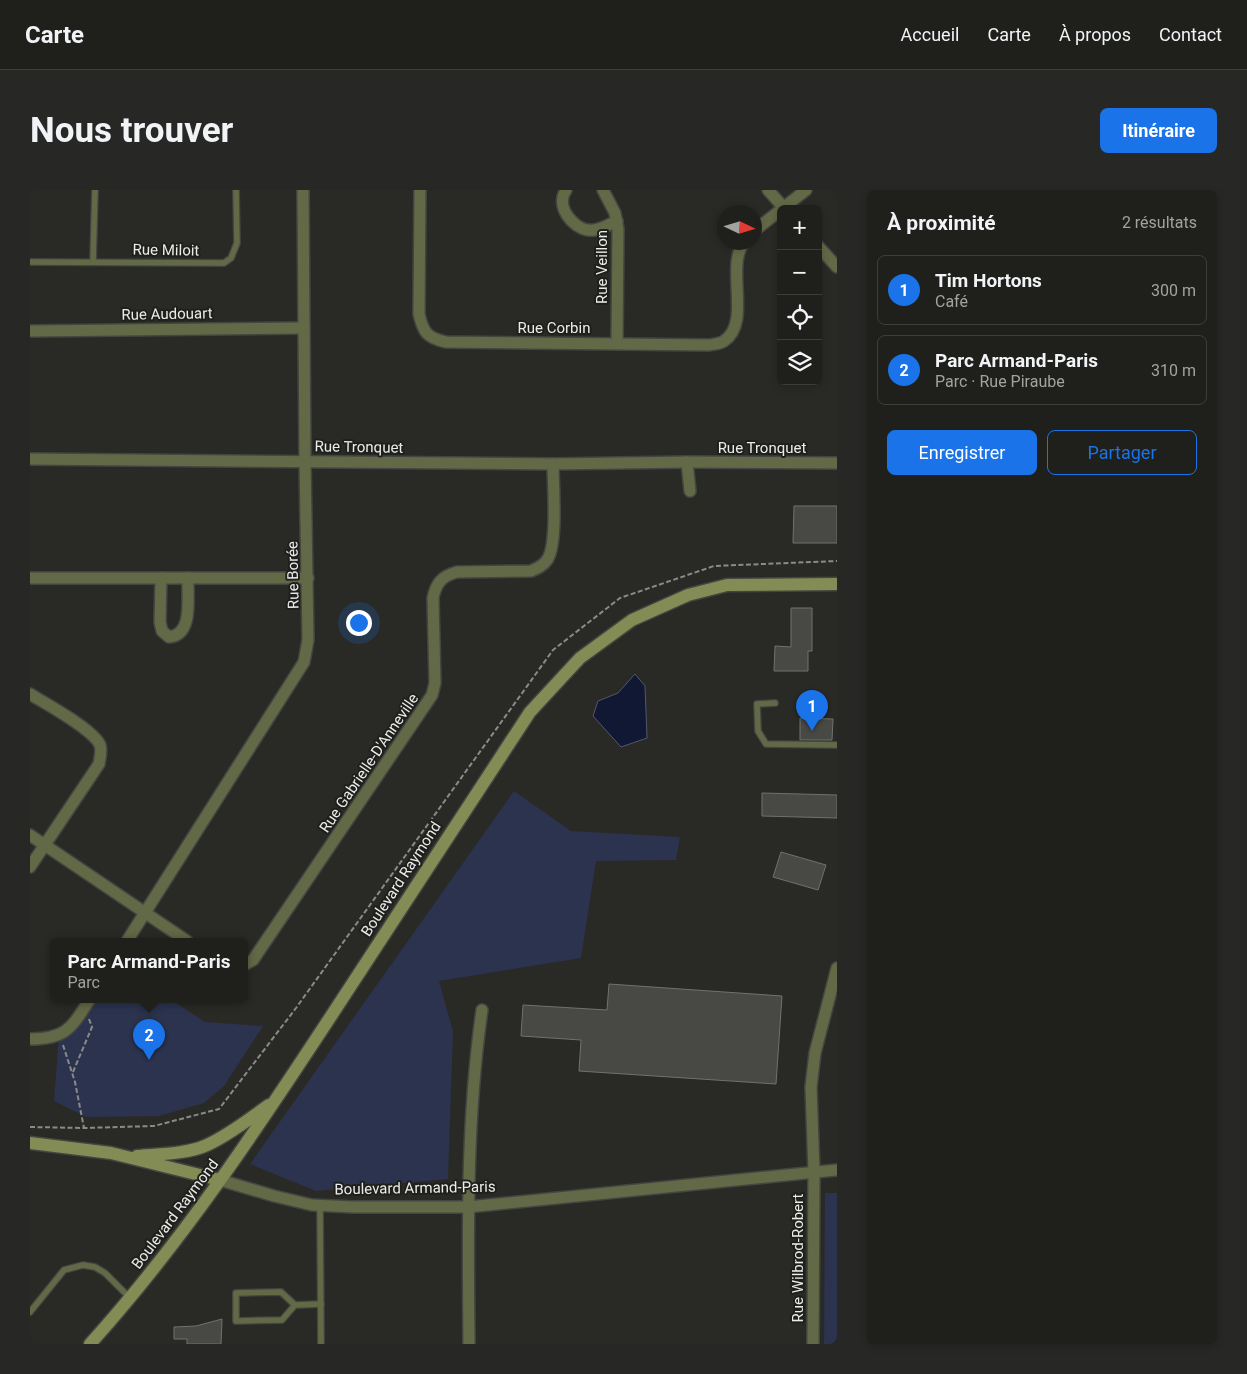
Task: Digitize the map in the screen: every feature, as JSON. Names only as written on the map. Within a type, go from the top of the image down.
[{"type":"street","name":"Rue Borée","points":[[128,938],[304,662],[308,640],[308,578],[303,190]]},
{"type":"street","name":"Rue Corbin","points":[[420,190],[419,314],[422,328],[427,335],[436,340],[446,342],[709,345],[722,342],[734,330],[736,320],[737,265],[740,250]]},
{"type":"street","name":"Rue Veillon","points":[[566,190],[562,198],[564,210],[570,221],[592,231],[616,221]]},
{"type":"street","name":"Rue Veillon","points":[[604,190],[615,213],[618,229],[617,343]]},
{"type":"street","points":[[768,190],[781,205]]},
{"type":"street","points":[[788,205],[806,190]]},
{"type":"street","points":[[762,225],[777,213]]},
{"type":"street","points":[[822,250],[837,267]]},
{"type":"street","name":"Rue Audouart","points":[[30,330],[304,328]]},
{"type":"street","name":"Rue Tronquet","points":[[30,460],[553,464],[687,462],[837,463]]},
{"type":"street","points":[[687,462],[690,491]]},
{"type":"street","name":"Rue Gabrielle-D'Anneville","points":[[248,963],[253,960],[432,695],[434,683],[433,598],[439,581],[448,574],[457,572],[531,571],[540,567],[548,559],[553,537],[553,464]]},
{"type":"street","points":[[30,578],[308,578]]},
{"type":"street","points":[[160,578],[160,622],[162,631],[168,637],[176,636],[182,632],[186,625],[188,578]]},
{"type":"street","name":"Boulevard Raymond","points":[[90,1344],[131,1299],[220,1180],[276,1101],[530,712],[580,658],[632,620],[688,596],[727,585],[837,584]]},
{"type":"street","points":[[30,694],[88,731],[100,745],[100,764],[30,867]]},
{"type":"street","points":[[30,835],[182,938]]},
{"type":"street","name":"Rue Wilbrod-Robert","points":[[813,1344],[814,1172],[811,1087],[815,1053],[837,968]]},
{"type":"street","points":[[30,1040],[50,1038],[65,1033],[76,1021],[87,1003]]},
{"type":"street","points":[[469,1344],[468,1207],[471,1108],[482,1010]]},
{"type":"street","points":[[129,1157],[183,1151],[205,1146],[224,1136],[276,1101]]},
{"type":"street","name":"Boulevard Armand-Paris","points":[[30,1143],[129,1157],[274,1196],[320,1205],[353,1207],[468,1207],[837,1170]]},
{"type":"lane","points":[[93,262],[95,190]]},
{"type":"lane","name":"Rue Miloit","points":[[30,262],[224,263],[231,258],[237,243],[236,190]]},
{"type":"lane","points":[[775,703],[757,704],[758,731],[766,744],[837,745]]},
{"type":"lane","points":[[320,1205],[322,1344]]},
{"type":"lane","points":[[30,1312],[64,1270],[82,1265],[95,1267],[105,1273],[131,1299]]},
{"type":"lane","points":[[295,1305],[282,1320],[236,1321],[236,1293],[281,1292],[295,1305],[321,1304]]},
{"type":"path","points":[[30,1127],[154,1126],[219,1109],[296,1008],[552,650],[620,598],[714,566],[837,561]]},
{"type":"path","points":[[72,1073],[92,1027],[87,1003]]},
{"type":"path","points":[[59,1035],[72,1073],[84,1128]]},
{"type":"shaded area","points":[[635,674],[645,686],[647,738],[621,747],[593,716],[598,701],[618,693]]},
{"type":"shaded area","points":[[514,791],[571,831],[680,837],[676,860],[596,861],[581,958],[439,981],[453,1031],[448,1179],[316,1191],[250,1164]]},
{"type":"shaded area","points":[[87,1003],[176,1003],[205,1022],[263,1026],[224,1086],[204,1103],[159,1116],[86,1117],[54,1101],[59,1035]]},
{"type":"shaded area","points":[[825,1193],[837,1193],[837,1344],[824,1344]]},
{"type":"building","points":[[794,506],[837,506],[837,543],[793,543]]},
{"type":"building","points":[[791,608],[812,608],[812,651],[808,651],[808,671],[774,671],[775,646],[791,647]]},
{"type":"building","points":[[800,718],[833,719],[832,740],[800,740]]},
{"type":"building","points":[[762,793],[837,795],[837,818],[762,816]]},
{"type":"building","points":[[781,852],[826,865],[818,890],[773,877]]},
{"type":"building","points":[[609,984],[782,996],[776,1084],[579,1071],[581,1040],[521,1036],[523,1005],[607,1010]]},
{"type":"building","points":[[222,1319],[221,1344],[187,1344],[187,1339],[174,1339],[174,1327],[196,1326]]},
{"type":"place","name":"Tim Hortons","points":[[812,731]]},
{"type":"place","name":"Parc Armand-Paris","points":[[149,1060]]}]
